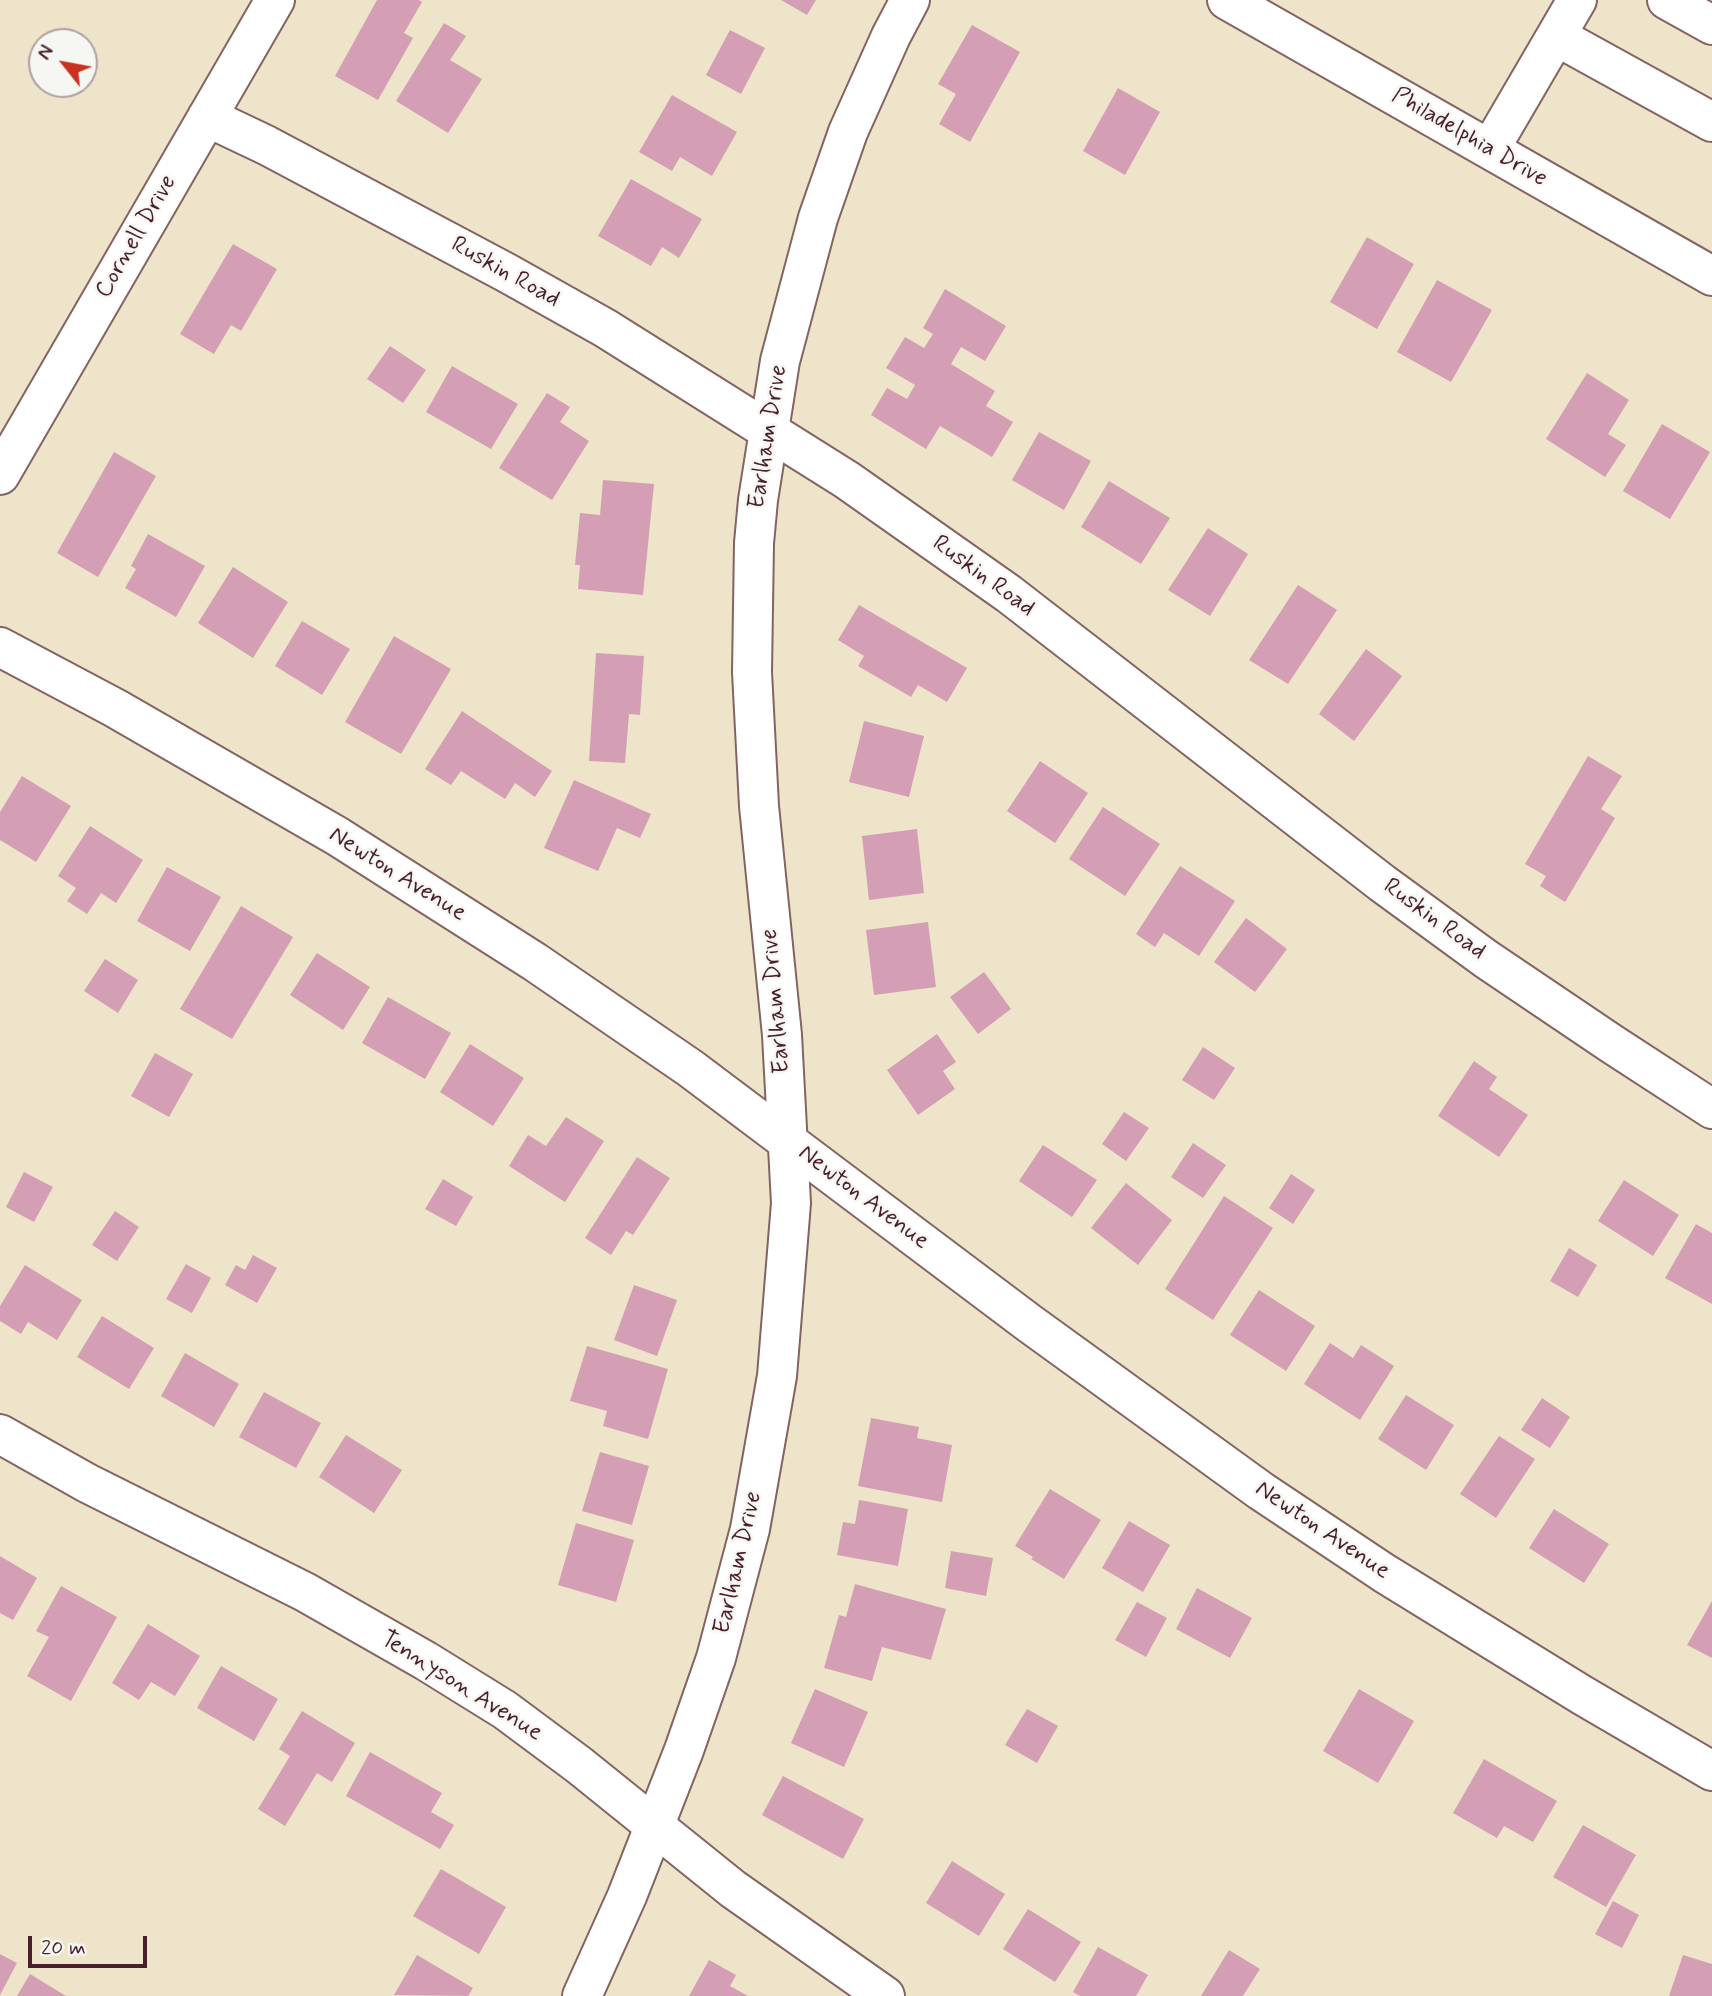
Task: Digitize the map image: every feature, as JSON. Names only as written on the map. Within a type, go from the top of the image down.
[{"type":"street","name":"Cornell Drive","points":[[0,475],[275,0]]},
{"type":"street","name":"Earlham Drive","points":[[582,1996],[627,1896],[684,1751],[716,1658],[750,1529],[777,1376],[791,1203],[782,1035],[759,806],[752,672],[754,543],[758,500],[780,361],[818,218],[848,132],[910,0]]},
{"type":"street","name":"Philadelphia Drive","points":[[1227,0],[1712,276]]},
{"type":"street","points":[[1490,149],[1577,0]]},
{"type":"street","points":[[1668,0],[1712,25]]},
{"type":"street","points":[[1556,36],[1712,122]]},
{"type":"street","name":"Ruskin Road","points":[[207,117],[507,273],[605,328],[847,480],[1009,594],[1382,883],[1486,958],[1712,1109]]},
{"type":"street","name":"Newton Avenue","points":[[0,647],[115,708],[349,843],[536,962],[690,1068],[1029,1324],[1261,1491],[1384,1573],[1582,1695],[1712,1771]]},
{"type":"street","name":"Tennyson Avenue","points":[[0,1434],[88,1483],[305,1592],[505,1710],[579,1765],[733,1889],[886,1996]]},
{"type":"building","points":[[377,0],[422,2],[404,33],[413,38],[378,100],[335,76]]},
{"type":"building","points":[[781,0],[816,0],[807,15]]},
{"type":"building","points":[[444,23],[466,36],[450,60],[482,79],[448,133],[396,101]]},
{"type":"building","points":[[972,25],[1020,52],[970,142],[939,124],[956,94],[938,84]]},
{"type":"building","points":[[730,30],[765,48],[741,94],[706,75]]},
{"type":"building","points":[[1118,88],[1160,112],[1125,175],[1083,151]]},
{"type":"building","points":[[672,95],[737,132],[712,176],[680,157],[672,171],[639,152]]},
{"type":"building","points":[[631,179],[702,219],[679,258],[662,247],[651,266],[598,236]]},
{"type":"building","points":[[1367,237],[1414,264],[1377,329],[1330,302]]},
{"type":"building","points":[[233,244],[277,269],[241,331],[231,325],[214,354],[180,334]]},
{"type":"building","points":[[1437,280],[1492,310],[1451,382],[1397,352]]},
{"type":"building","points":[[945,289],[1006,326],[985,361],[961,347],[951,364],[995,391],[986,406],[1013,422],[992,457],[940,426],[926,449],[871,415],[887,388],[907,399],[915,385],[886,368],[905,337],[924,348],[933,334],[923,328]]},
{"type":"building","points":[[390,346],[426,370],[403,403],[367,379]]},
{"type":"building","points":[[452,366],[518,404],[491,449],[426,412]]},
{"type":"building","points":[[1587,373],[1629,400],[1608,434],[1626,445],[1605,477],[1546,439]]},
{"type":"building","points":[[547,393],[570,407],[560,422],[589,441],[552,500],[499,468]]},
{"type":"building","points":[[1662,424],[1710,452],[1670,519],[1623,491]]},
{"type":"building","points":[[1039,432],[1091,461],[1064,510],[1012,480]]},
{"type":"building","points":[[114,452],[156,476],[98,577],[57,553]]},
{"type":"building","points":[[603,480],[654,484],[643,595],[578,589],[580,565],[575,565],[580,513],[600,515]]},
{"type":"building","points":[[1109,481],[1170,518],[1141,564],[1081,527]]},
{"type":"building","points":[[1208,528],[1248,554],[1210,616],[1168,590]]},
{"type":"building","points":[[148,534],[205,566],[176,617],[125,588],[136,569],[131,566]]},
{"type":"building","points":[[233,567],[288,602],[253,658],[198,623]]},
{"type":"building","points":[[1298,585],[1337,610],[1288,684],[1249,660]]},
{"type":"building","points":[[859,605],[967,668],[947,702],[918,685],[911,697],[858,666],[864,656],[838,640]]},
{"type":"building","points":[[302,621],[350,649],[322,695],[275,666]]},
{"type":"building","points":[[394,636],[451,669],[401,754],[345,722]]},
{"type":"building","points":[[1366,649],[1402,676],[1354,741],[1319,714]]},
{"type":"building","points":[[596,653],[644,656],[640,715],[629,714],[625,763],[589,761]]},
{"type":"building","points":[[462,711],[552,771],[535,797],[515,783],[505,799],[461,771],[451,785],[425,769]]},
{"type":"building","points":[[864,721],[924,736],[909,797],[849,782]]},
{"type":"building","points":[[1588,756],[1622,776],[1601,809],[1615,818],[1565,902],[1540,886],[1546,876],[1525,864]]},
{"type":"building","points":[[1040,761],[1088,793],[1055,843],[1007,811]]},
{"type":"building","points":[[22,776],[71,806],[36,862],[0,840],[0,812]]},
{"type":"building","points":[[574,780],[651,814],[640,838],[617,828],[598,871],[544,848]]},
{"type":"building","points":[[1103,807],[1160,844],[1125,896],[1069,859]]},
{"type":"building","points":[[90,826],[143,860],[116,903],[101,893],[87,914],[67,901],[76,888],[58,876]]},
{"type":"building","points":[[917,829],[924,893],[869,900],[862,836]]},
{"type":"building","points":[[1180,866],[1235,901],[1199,956],[1164,933],[1155,947],[1136,934]]},
{"type":"building","points":[[167,867],[221,897],[190,951],[137,921]]},
{"type":"building","points":[[241,906],[293,937],[232,1039],[180,1009]]},
{"type":"building","points":[[1246,918],[1287,949],[1255,992],[1214,962]]},
{"type":"building","points":[[928,922],[936,987],[874,995],[866,930]]},
{"type":"building","points":[[317,953],[370,987],[343,1030],[290,995]]},
{"type":"building","points":[[105,959],[138,980],[118,1013],[84,991]]},
{"type":"building","points":[[984,972],[1011,1009],[978,1034],[950,997]]},
{"type":"building","points":[[388,997],[451,1033],[425,1079],[362,1043]]},
{"type":"building","points":[[937,1034],[956,1062],[943,1071],[955,1089],[918,1115],[887,1070]]},
{"type":"building","points":[[470,1044],[524,1078],[493,1126],[440,1092]]},
{"type":"building","points":[[1203,1047],[1235,1068],[1214,1100],[1182,1080]]},
{"type":"building","points":[[155,1053],[193,1074],[169,1117],[131,1096]]},
{"type":"building","points":[[1474,1061],[1497,1077],[1489,1089],[1528,1115],[1499,1157],[1438,1116]]},
{"type":"building","points":[[1124,1112],[1149,1128],[1126,1161],[1102,1144]]},
{"type":"building","points":[[566,1117],[604,1141],[565,1202],[509,1166],[528,1135],[546,1146]]},
{"type":"building","points":[[1193,1143],[1226,1165],[1203,1198],[1171,1177]]},
{"type":"building","points":[[1043,1145],[1097,1180],[1072,1217],[1019,1181]]},
{"type":"building","points":[[637,1157],[670,1178],[633,1235],[626,1231],[611,1255],[585,1238]]},
{"type":"building","points":[[24,1172],[53,1187],[34,1222],[6,1207]]},
{"type":"building","points":[[1291,1174],[1315,1190],[1293,1224],[1269,1208]]},
{"type":"building","points":[[443,1179],[473,1197],[456,1226],[425,1209]]},
{"type":"building","points":[[1624,1180],[1679,1215],[1653,1256],[1598,1221]]},
{"type":"building","points":[[1126,1183],[1172,1220],[1138,1265],[1091,1228]]},
{"type":"building","points":[[1224,1196],[1273,1228],[1213,1320],[1165,1289]]},
{"type":"building","points":[[115,1211],[139,1227],[117,1261],[92,1245]]},
{"type":"building","points":[[1696,1224],[1712,1233],[1712,1304],[1665,1278]]},
{"type":"building","points":[[1569,1248],[1597,1265],[1578,1297],[1550,1281]]},
{"type":"building","points":[[253,1255],[277,1268],[257,1303],[225,1285],[236,1265],[245,1270]]},
{"type":"building","points":[[186,1264],[211,1278],[192,1313],[166,1299]]},
{"type":"building","points":[[25,1265],[82,1300],[57,1340],[28,1322],[21,1334],[0,1321],[0,1306]]},
{"type":"building","points":[[634,1285],[677,1300],[657,1356],[614,1340]]},
{"type":"building","points":[[1259,1290],[1315,1326],[1286,1371],[1230,1335]]},
{"type":"building","points":[[102,1316],[154,1348],[129,1389],[77,1357]]},
{"type":"building","points":[[1330,1343],[1353,1358],[1361,1345],[1394,1366],[1360,1420],[1304,1384]]},
{"type":"building","points":[[587,1346],[668,1369],[648,1439],[603,1426],[607,1411],[570,1401]]},
{"type":"building","points":[[185,1353],[239,1384],[214,1427],[161,1396]]},
{"type":"building","points":[[264,1392],[321,1423],[296,1468],[239,1437]]},
{"type":"building","points":[[1406,1395],[1454,1425],[1426,1470],[1378,1439]]},
{"type":"building","points":[[1542,1398],[1570,1417],[1550,1448],[1521,1430]]},
{"type":"building","points":[[871,1418],[919,1427],[917,1438],[952,1445],[942,1502],[858,1486]]},
{"type":"building","points":[[346,1435],[402,1470],[374,1513],[319,1477]]},
{"type":"building","points":[[1499,1436],[1535,1459],[1496,1518],[1460,1494]]},
{"type":"building","points":[[600,1452],[649,1466],[632,1525],[582,1511]]},
{"type":"building","points":[[1050,1489],[1101,1520],[1064,1579],[1015,1546]]},
{"type":"building","points":[[859,1500],[908,1509],[898,1566],[837,1555],[843,1522],[855,1524]]},
{"type":"building","points":[[1554,1509],[1609,1544],[1584,1583],[1529,1548]]},
{"type":"building","points":[[1129,1521],[1170,1545],[1143,1592],[1102,1568]]},
{"type":"building","points":[[576,1523],[634,1540],[616,1602],[558,1585]]},
{"type":"building","points":[[951,1551],[993,1558],[986,1596],[945,1588]]},
{"type":"building","points":[[0,1556],[37,1578],[13,1620],[0,1613]]},
{"type":"building","points":[[855,1584],[946,1609],[931,1660],[882,1647],[872,1681],[824,1668],[839,1615],[846,1617]]},
{"type":"building","points":[[61,1586],[117,1617],[71,1701],[27,1676],[49,1637],[36,1631]]},
{"type":"building","points":[[1197,1588],[1252,1618],[1230,1658],[1176,1629]]},
{"type":"building","points":[[1712,1601],[1712,1658],[1687,1645]]},
{"type":"building","points":[[1137,1602],[1167,1618],[1146,1657],[1115,1640]]},
{"type":"building","points":[[148,1624],[200,1656],[175,1696],[151,1682],[139,1700],[112,1683]]},
{"type":"building","points":[[221,1666],[278,1699],[254,1741],[197,1708]]},
{"type":"building","points":[[815,1689],[868,1712],[844,1767],[791,1743]]},
{"type":"building","points":[[1359,1689],[1414,1721],[1378,1783],[1323,1751]]},
{"type":"building","points":[[1027,1709],[1058,1726],[1037,1763],[1005,1745]]},
{"type":"building","points":[[302,1711],[355,1743],[332,1782],[317,1773],[285,1826],[258,1809],[290,1756],[279,1749]]},
{"type":"building","points":[[370,1752],[442,1793],[431,1812],[454,1825],[440,1849],[346,1796]]},
{"type":"building","points":[[1484,1759],[1557,1801],[1533,1842],[1504,1826],[1497,1838],[1453,1813]]},
{"type":"building","points":[[783,1776],[864,1819],[843,1859],[762,1815]]},
{"type":"building","points":[[1583,1825],[1636,1855],[1606,1907],[1553,1877]]},
{"type":"building","points":[[952,1861],[1005,1894],[979,1936],[926,1903]]},
{"type":"building","points":[[441,1869],[506,1907],[479,1954],[413,1916]]},
{"type":"building","points":[[1613,1901],[1639,1915],[1622,1948],[1595,1934]]},
{"type":"building","points":[[1028,1909],[1081,1942],[1055,1982],[1003,1949]]},
{"type":"building","points":[[1098,1947],[1148,1975],[1136,1996],[1080,1996],[1073,1992]]},
{"type":"building","points":[[1229,1950],[1260,1969],[1243,1996],[1201,1996]]},
{"type":"building","points":[[0,1954],[17,1963],[0,1995]]},
{"type":"building","points":[[417,1955],[473,1988],[468,1996],[394,1995]]},
{"type":"building","points":[[1683,1955],[1712,1964],[1712,1996],[1669,1996]]},
{"type":"building","points":[[709,1960],[736,1975],[730,1986],[748,1996],[689,1996]]},
{"type":"building","points":[[30,1974],[66,1996],[17,1996]]}]
